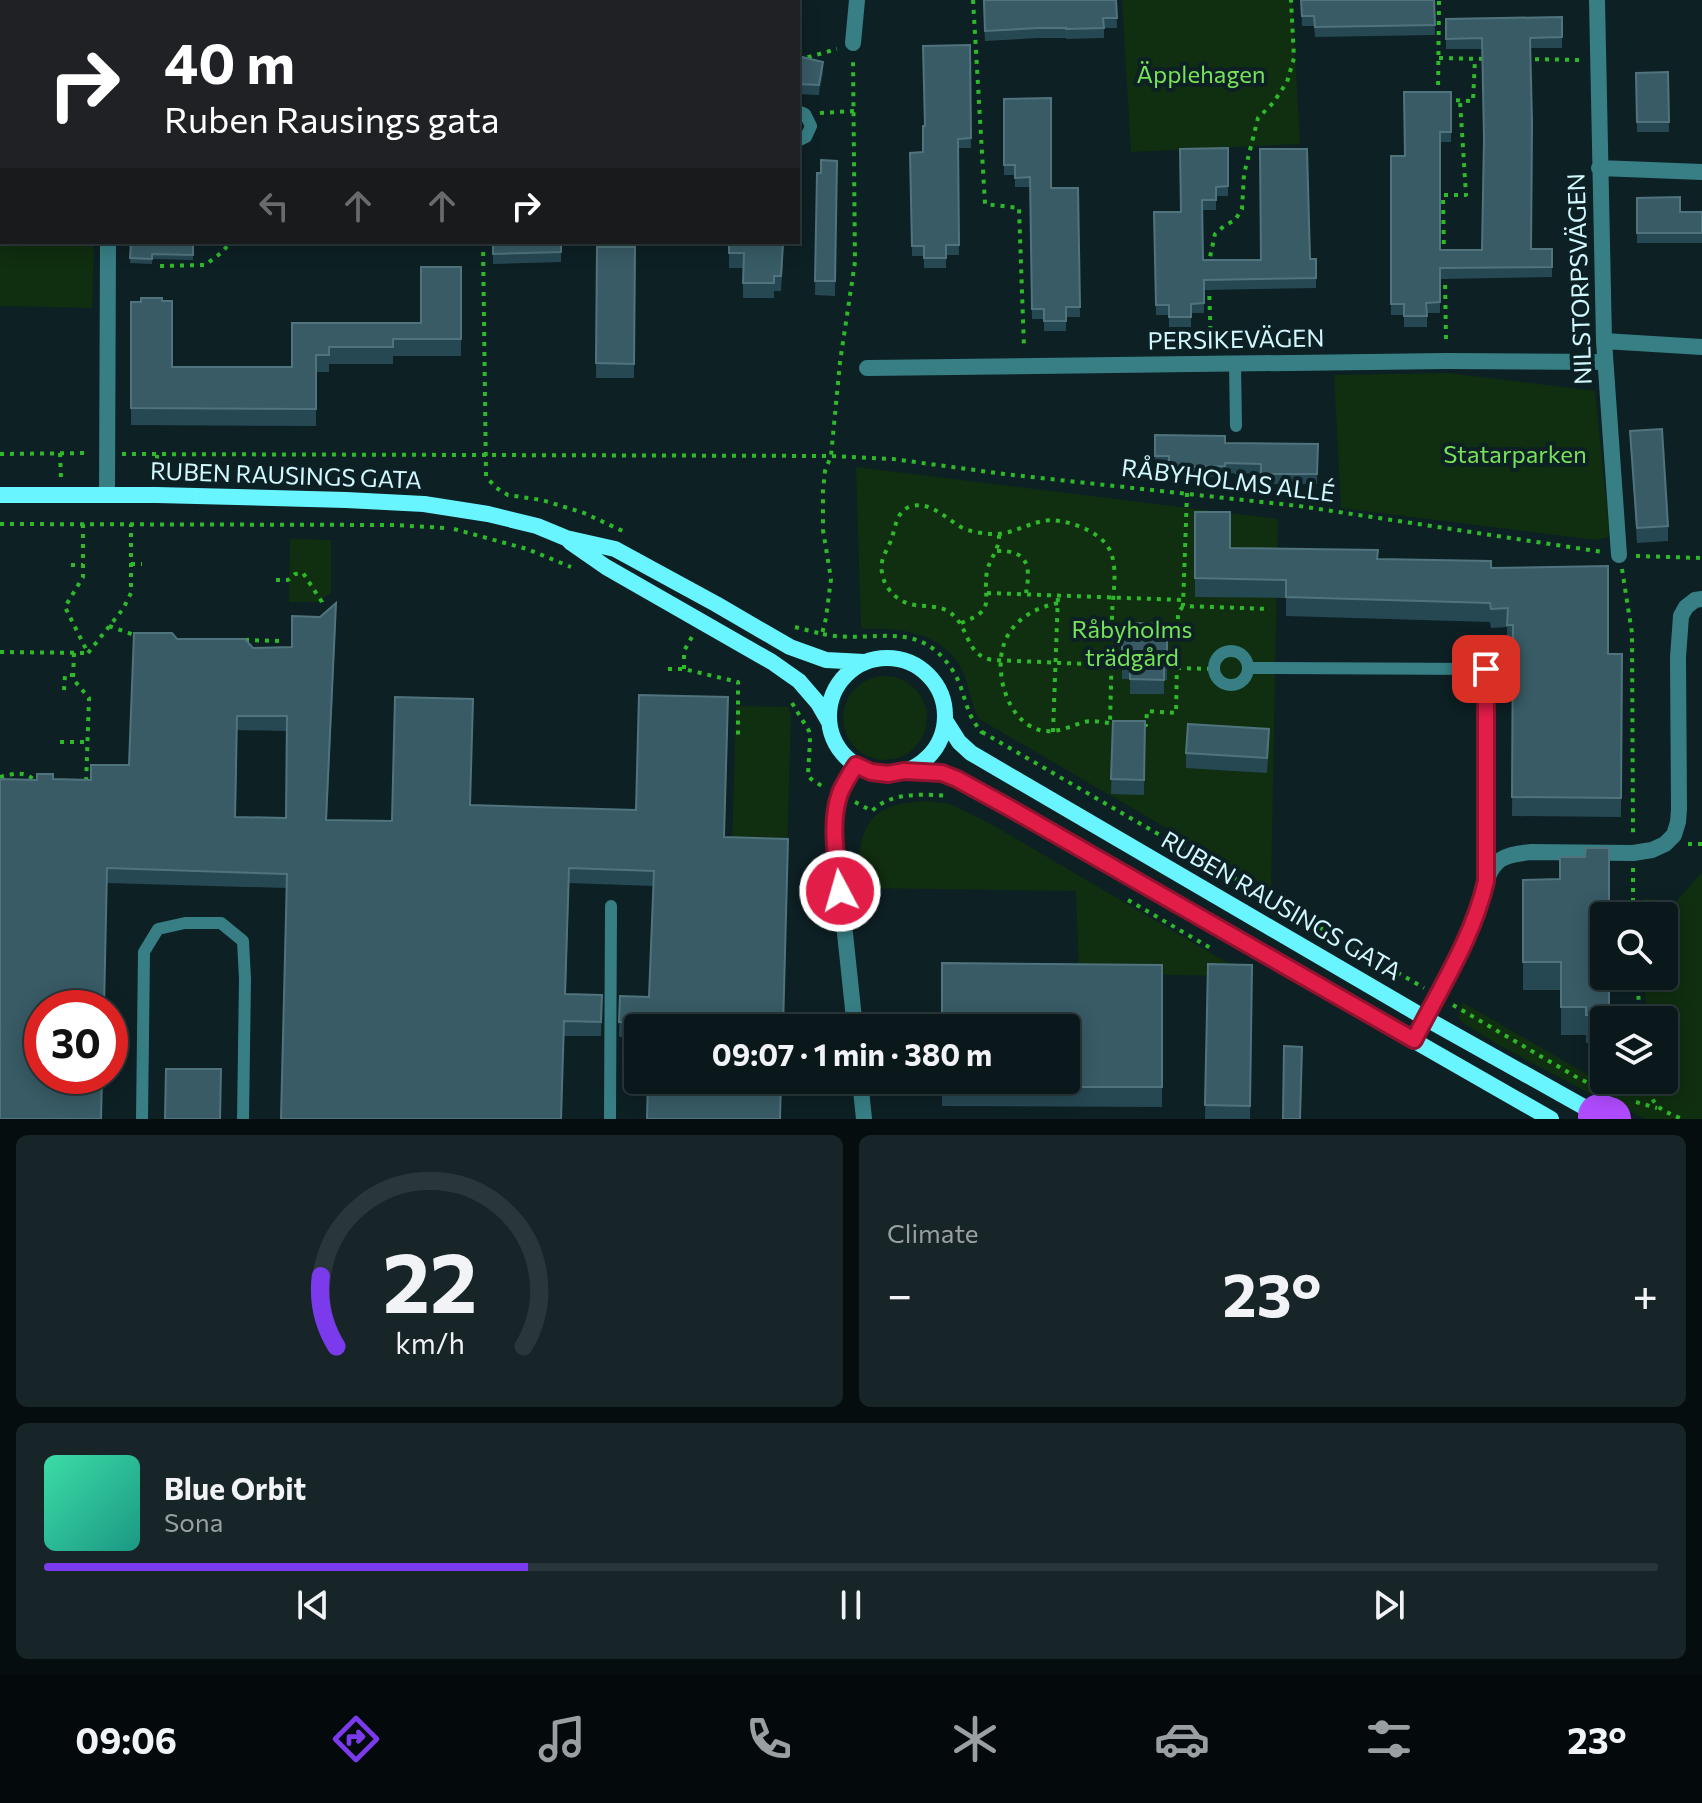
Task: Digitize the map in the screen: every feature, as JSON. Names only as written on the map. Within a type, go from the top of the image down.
[{"type":"main road","name":"RUBEN RAUSINGS GATA","points":[[0,495],[424,504],[488,514],[537,526],[566,538],[615,549],[790,647],[826,660],[864,662],[884,658],[903,660],[921,669],[935,683],[943,701],[945,720],[959,742],[971,753],[1425,1018],[1610,1109]]},
{"type":"main road","name":"RUBEN RAUSINGS GATA","points":[[566,538],[606,567],[772,662],[799,681],[818,703],[838,746],[856,765],[871,772],[942,773],[957,779],[1551,1119]]},
{"type":"main road","points":[[829,722],[834,693],[841,680],[864,662]]},
{"type":"main road","points":[[904,771],[920,764],[933,752],[945,720]]},
{"type":"street","points":[[853,43],[857,0]]},
{"type":"street","name":"NILSTORPSVÄGEN","points":[[1597,0],[1604,341],[1619,555]]},
{"type":"street","points":[[1599,168],[1702,172]]},
{"type":"street","points":[[107,495],[108,244]]},
{"type":"street","points":[[1604,341],[1702,347]]},
{"type":"street","name":"PERSIKEVÄGEN","points":[[867,368],[1605,362]]},
{"type":"street","points":[[1414,1040],[1459,956],[1482,900],[1486,881],[1501,859],[1530,852],[1633,853],[1652,850],[1674,835],[1679,809],[1678,657],[1681,616],[1686,607],[1702,599]]},
{"type":"street","points":[[854,1014],[834,829],[840,794],[856,765]]},
{"type":"street","points":[[861,1094],[864,1119]]},
{"type":"lane","points":[[800,140],[806,137],[811,126],[802,113]]},
{"type":"lane","points":[[1235,364],[1236,426]]},
{"type":"lane","points":[[1231,651],[1243,656],[1249,668],[1244,681],[1231,686],[1219,681],[1214,669],[1219,656],[1231,651]]},
{"type":"lane","points":[[1249,668],[1486,669],[1486,881]]},
{"type":"lane","points":[[610,1119],[611,906]]},
{"type":"lane","points":[[142,1119],[144,952],[158,929],[185,923],[221,923],[243,941],[243,1119]]},
{"type":"path","points":[[973,0],[985,204],[1019,208],[1025,367]]},
{"type":"path","points":[[1208,267],[1215,234],[1235,220],[1242,209],[1244,174],[1258,118],[1287,82],[1294,58],[1291,0]]},
{"type":"path","points":[[1439,0],[1438,100],[1473,101],[1475,59]]},
{"type":"path","points":[[800,60],[853,43],[855,262],[840,362],[831,456],[825,471],[823,530],[831,579],[826,618],[812,655]]},
{"type":"path","points":[[1439,58],[1488,59]]},
{"type":"path","points":[[1514,59],[1598,60]]},
{"type":"path","points":[[1444,256],[1443,195],[1466,195],[1460,101]]},
{"type":"path","points":[[802,113],[854,111]]},
{"type":"path","points":[[160,266],[205,265],[229,244]]},
{"type":"path","points":[[483,244],[486,476],[495,487],[508,495],[542,500],[584,513],[631,535]]},
{"type":"path","points":[[1445,271],[1447,361]]},
{"type":"path","points":[[1209,281],[1211,364]]},
{"type":"path","points":[[1236,426],[1238,499]]},
{"type":"path","name":"RÅBYHOLMS ALLÉ","points":[[0,454],[831,456],[893,459],[1299,506],[1619,555],[1702,558]]},
{"type":"path","points":[[1134,724],[1146,725],[1147,711],[1176,713],[1178,613],[1183,603],[1187,493]]},
{"type":"path","points":[[1110,723],[1113,561],[1109,548],[1098,536],[1075,524],[1052,520],[1013,532],[983,534],[965,529],[932,508],[916,505],[905,508],[898,516],[882,564],[883,578],[897,599],[943,609],[954,616],[970,646],[984,659],[1111,665]]},
{"type":"path","points":[[0,524],[444,527],[527,549],[578,569]]},
{"type":"path","points":[[83,524],[81,582],[65,607],[88,653]]},
{"type":"path","points":[[88,653],[123,609],[131,593],[131,524]]},
{"type":"path","points":[[960,623],[985,608],[987,570],[1000,542],[999,534]]},
{"type":"path","points":[[997,551],[1014,552],[1025,561],[1028,578],[1025,594]]},
{"type":"path","points":[[1619,555],[1632,633],[1633,902]]},
{"type":"path","points":[[131,564],[142,564]]},
{"type":"path","points":[[71,565],[83,565]]},
{"type":"path","points":[[276,580],[288,580],[295,574],[303,573],[322,602],[322,607]]},
{"type":"path","points":[[987,593],[1112,597],[1270,609]]},
{"type":"path","points":[[1053,732],[1058,595]]},
{"type":"path","points":[[1058,603],[1030,612],[1015,625],[1004,642],[1001,677],[1010,705],[1020,718],[1042,731],[1053,732],[1091,721],[1122,723]]},
{"type":"path","points":[[109,626],[148,640]]},
{"type":"path","points":[[793,626],[840,638],[890,635],[923,641],[946,661],[955,674],[969,713],[982,732],[1578,1078],[1610,1109],[1657,1108],[1682,1119]]},
{"type":"path","points":[[684,669],[684,651],[695,633],[702,638]]},
{"type":"path","points":[[236,640],[280,641]]},
{"type":"path","points":[[0,652],[88,653]]},
{"type":"path","points":[[74,653],[73,679],[89,698],[86,792]]},
{"type":"path","points":[[1177,668],[1214,669]]},
{"type":"path","points":[[668,669],[684,669],[738,682],[738,738]]},
{"type":"path","points":[[64,690],[65,675],[73,675]]},
{"type":"path","points":[[799,681],[790,701],[809,731],[808,775],[820,785],[872,811],[884,801],[895,798],[931,794],[958,799]]},
{"type":"path","points":[[971,753],[982,732]]},
{"type":"path","points":[[60,742],[87,742]]},
{"type":"path","points":[[0,777],[17,773],[29,775],[38,785]]},
{"type":"path","points":[[948,796],[957,779]]},
{"type":"path","points":[[1127,899],[1223,955]]},
{"type":"path","points":[[1650,1094],[1657,1108]]},
{"type":"green space","name":"Äpplehagen","points":[[1122,0],[1292,0],[1300,144],[1131,152]]},
{"type":"green space","points":[[0,244],[94,244],[92,308],[0,306]]},
{"type":"green space","name":"Statarparken","points":[[1448,373],[1595,391],[1608,537],[1596,540],[1341,508],[1334,375]]},
{"type":"green space","name":"Råbyholms trädgård","points":[[856,467],[1278,519],[1271,889],[979,719],[963,672],[945,648],[933,640],[905,631],[861,629]]},
{"type":"green space","points":[[290,539],[331,540],[331,593],[317,602],[289,602]]},
{"type":"green space","points":[[885,676],[901,679],[915,688],[924,702],[927,718],[924,734],[915,748],[901,757],[885,760],[869,757],[855,748],[846,734],[843,718],[846,702],[855,688],[869,679]]},
{"type":"green space","points":[[736,706],[788,707],[791,715],[787,850],[732,848]]},
{"type":"green space","points":[[928,801],[950,804],[989,823],[1250,976],[1079,974],[1076,891],[862,888],[860,849],[870,822],[877,814],[894,805]]},
{"type":"green space","points":[[1702,872],[1702,1119],[1647,1119],[1591,1094],[1678,1094],[1678,1006],[1646,1006],[1645,990],[1678,990],[1676,902]]},
{"type":"green space","points":[[1643,898],[1676,902],[1643,902]]},
{"type":"green space","points":[[1462,1002],[1590,1076],[1590,1094],[1463,1023],[1458,1017]]},
{"type":"building","points":[[984,0],[1116,0],[1117,18],[1103,18],[1104,28],[985,31]]},
{"type":"building","points":[[1301,0],[1434,0],[1435,25],[1315,27],[1314,16],[1302,16]]},
{"type":"building","points":[[1562,17],[1562,37],[1530,38],[1531,249],[1552,249],[1552,267],[1440,268],[1440,302],[1426,303],[1427,316],[1404,316],[1404,304],[1391,304],[1391,156],[1405,156],[1404,92],[1451,92],[1451,132],[1440,132],[1440,250],[1482,250],[1482,38],[1446,39],[1446,19]]},
{"type":"building","points":[[970,45],[971,138],[958,139],[959,245],[946,245],[946,258],[924,258],[924,246],[912,246],[910,153],[923,152],[923,46]]},
{"type":"building","points":[[800,56],[823,62],[819,85],[800,84]]},
{"type":"building","points":[[1668,72],[1669,122],[1637,122],[1636,73]]},
{"type":"building","points":[[1051,98],[1051,188],[1078,188],[1080,307],[1066,307],[1066,321],[1044,321],[1044,309],[1032,309],[1030,177],[1015,178],[1015,165],[1004,165],[1004,99]]},
{"type":"building","points":[[1228,148],[1228,186],[1216,187],[1216,200],[1202,200],[1203,260],[1261,260],[1260,149],[1307,149],[1310,259],[1316,259],[1316,278],[1204,280],[1204,303],[1191,304],[1191,317],[1169,317],[1169,305],[1156,305],[1154,212],[1181,212],[1180,149]]},
{"type":"building","points":[[821,160],[837,161],[835,281],[815,281],[817,173],[821,173]]},
{"type":"building","points":[[1680,197],[1680,212],[1702,212],[1702,233],[1637,233],[1637,198]]},
{"type":"building","points":[[131,244],[193,244],[193,255],[152,254],[152,259],[130,258]]},
{"type":"building","points":[[493,244],[561,244],[561,252],[493,254]]},
{"type":"building","points":[[729,244],[783,244],[781,276],[774,276],[774,283],[743,283],[744,253],[729,253]]},
{"type":"building","points":[[597,247],[635,247],[634,364],[596,363]]},
{"type":"building","points":[[421,267],[461,267],[461,339],[393,339],[393,347],[329,347],[329,355],[316,355],[316,409],[131,408],[131,302],[141,302],[141,298],[172,301],[172,367],[292,367],[292,323],[421,323]]},
{"type":"building","points":[[1662,429],[1668,526],[1637,528],[1630,431]]},
{"type":"building","points":[[1155,435],[1225,436],[1225,443],[1318,444],[1317,474],[1261,474],[1261,464],[1169,466],[1169,456],[1155,456]]},
{"type":"building","points":[[1195,512],[1230,512],[1230,548],[1378,550],[1377,559],[1491,561],[1491,568],[1608,566],[1608,654],[1622,654],[1621,798],[1512,797],[1513,625],[1507,625],[1508,608],[1491,609],[1490,603],[1286,597],[1286,580],[1195,578]]},
{"type":"building","points":[[336,603],[326,820],[392,821],[395,697],[473,699],[470,805],[636,810],[639,695],[728,697],[724,837],[788,839],[783,1014],[624,1014],[624,1022],[619,1022],[620,996],[649,997],[654,871],[569,868],[565,994],[602,995],[601,1022],[564,1021],[561,1119],[281,1119],[287,874],[107,868],[104,990],[24,990],[24,1094],[102,1094],[101,1119],[0,1119],[0,779],[37,780],[37,774],[53,774],[53,779],[91,780],[91,765],[129,765],[134,633],[172,633],[177,639],[245,639],[253,648],[292,647],[292,616],[320,617]],"holes":[[[237,716],[287,716],[286,818],[235,817]]]},
{"type":"building","points":[[1131,623],[1165,624],[1167,665],[1164,665],[1164,680],[1130,679],[1130,664],[1122,664],[1122,639],[1130,639]]},
{"type":"building","points":[[1113,721],[1145,721],[1144,780],[1111,779]]},
{"type":"building","points":[[1188,724],[1269,729],[1267,758],[1186,753]]},
{"type":"building","points":[[1586,848],[1609,848],[1609,902],[1590,902],[1590,990],[1609,990],[1609,1006],[1590,1006],[1590,1015],[1586,1015],[1586,1007],[1561,1007],[1561,962],[1523,962],[1523,880],[1560,879],[1560,857],[1585,857]]},
{"type":"building","points":[[942,963],[1162,965],[1162,1087],[1080,1087],[1080,1014],[942,1014]]},
{"type":"building","points":[[1208,964],[1252,965],[1250,1106],[1205,1105]]},
{"type":"building","points":[[1284,1046],[1302,1047],[1300,1119],[1283,1119]]},
{"type":"building","points":[[166,1069],[221,1069],[220,1119],[165,1119]]},
{"type":"building","points":[[648,1094],[781,1094],[780,1119],[647,1119]]},
{"type":"route","points":[[840,891],[834,829],[836,811],[840,794],[856,765],[871,772],[888,774],[904,771],[942,773],[1008,807],[1414,1040],[1466,941],[1486,881],[1486,669]]}]
